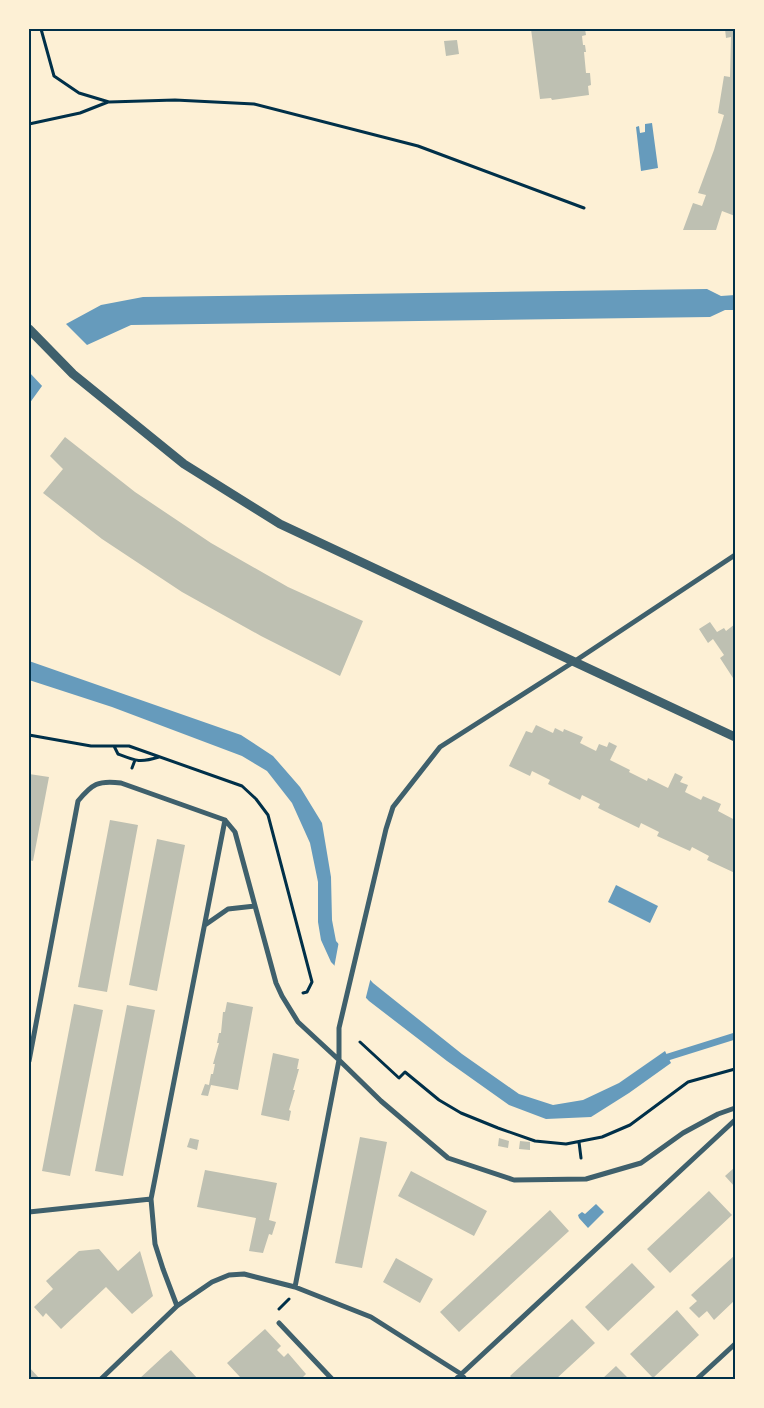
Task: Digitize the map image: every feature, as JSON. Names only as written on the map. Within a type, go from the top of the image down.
[{"type":"street","points":[[31,331],[73,374],[184,464],[280,524],[575,661],[735,738]]},
{"type":"street","points":[[295,1287],[339,1060],[338,1028],[393,807],[440,747],[575,661],[735,555]]},
{"type":"street","points":[[29,1061],[78,801],[89,788],[106,781],[121,784],[225,820],[235,832],[276,983],[298,1022],[381,1101],[448,1158],[514,1180],[586,1179],[641,1163],[683,1133],[718,1114],[735,1108]]},
{"type":"street","points":[[177,1306],[155,1244],[151,1199],[225,820]]},
{"type":"street","points":[[205,925],[228,909],[255,906]]},
{"type":"street","points":[[456,1379],[735,1120]]},
{"type":"street","points":[[29,1212],[151,1199]]},
{"type":"street","points":[[104,1379],[177,1306],[212,1282],[229,1275],[244,1274],[295,1287],[371,1317],[466,1379]]},
{"type":"street","points":[[279,1323],[332,1379]]},
{"type":"street","points":[[697,1379],[735,1344]]},
{"type":"path","points":[[41,29],[54,76],[79,93],[109,102],[175,100],[254,104],[418,146],[584,208]]},
{"type":"path","points":[[29,124],[80,113],[109,102]]},
{"type":"path","points":[[114,746],[118,754],[135,760],[144,762],[160,757]]},
{"type":"path","points":[[132,768],[135,760]]},
{"type":"path","points":[[360,1042],[399,1078],[405,1072],[439,1100],[461,1113],[535,1141],[566,1144],[602,1136],[630,1125],[688,1082],[735,1069]]},
{"type":"path","points":[[579,1142],[582,1158]]},
{"type":"path","points":[[279,1323],[271,1315],[290,1299],[295,1287]]},
{"type":"water","points":[[652,123],[658,168],[641,171],[636,127],[639,126],[640,133],[645,132],[645,124]]},
{"type":"water","points":[[707,289],[721,296],[735,295],[735,310],[725,310],[710,317],[131,325],[87,345],[42,386],[29,404],[29,355],[45,337],[101,305],[143,297]]},
{"type":"water","points":[[29,661],[241,735],[273,756],[300,787],[322,823],[331,877],[332,920],[336,941],[373,983],[462,1054],[519,1094],[553,1105],[583,1100],[619,1083],[665,1051],[671,1063],[591,1117],[546,1119],[509,1105],[447,1061],[369,1001],[331,962],[321,940],[318,922],[318,882],[310,843],[292,803],[267,771],[242,756],[112,707],[29,680]]},
{"type":"water","points":[[616,885],[658,906],[650,923],[608,902]]},
{"type":"water","points":[[596,1204],[604,1212],[588,1228],[578,1215],[582,1212],[585,1214]]},
{"type":"pier","points":[[64,322],[89,347],[64,366],[44,388],[29,372],[29,352],[44,335]]},
{"type":"pier","points":[[339,941],[371,977],[365,1001],[334,968]]},
{"type":"building","points":[[531,29],[585,29],[586,35],[582,36],[586,52],[584,52],[586,73],[590,73],[591,85],[588,86],[589,95],[552,100],[551,98],[540,99]]},
{"type":"building","points":[[725,29],[735,29],[735,216],[722,211],[716,230],[683,230],[693,203],[702,206],[706,195],[698,193],[714,150],[724,115],[718,113],[724,76],[730,77],[731,37],[726,38]]},
{"type":"building","points":[[457,40],[459,54],[446,56],[444,41]]},
{"type":"building","points":[[65,437],[135,492],[211,543],[288,587],[363,621],[340,676],[261,636],[182,592],[102,539],[43,493],[63,469],[50,456]]},
{"type":"building","points":[[710,622],[717,632],[724,628],[726,631],[735,624],[735,677],[733,678],[720,658],[724,655],[713,639],[708,643],[699,629]]},
{"type":"building","points":[[536,725],[553,733],[555,728],[563,732],[564,729],[583,737],[580,743],[596,751],[599,744],[607,747],[609,742],[617,746],[610,760],[630,770],[629,772],[647,781],[648,778],[668,788],[675,773],[683,777],[680,782],[688,785],[685,792],[701,800],[703,796],[721,804],[718,811],[735,820],[735,873],[707,860],[709,856],[692,847],[690,851],[657,836],[659,832],[641,823],[639,828],[598,808],[600,804],[582,795],[580,800],[548,784],[550,780],[532,771],[530,776],[509,766],[526,731],[532,733]]},
{"type":"building","points":[[29,774],[49,777],[33,861],[29,860]]},
{"type":"building","points":[[110,820],[138,825],[107,992],[78,987]]},
{"type":"building","points":[[157,839],[185,845],[157,991],[129,985]]},
{"type":"building","points":[[227,1002],[253,1007],[238,1090],[211,1085],[208,1096],[201,1095],[205,1084],[209,1085],[211,1074],[213,1074],[215,1064],[213,1064],[219,1043],[217,1043],[219,1033],[221,1033],[223,1012],[225,1012]]},
{"type":"building","points":[[74,1004],[103,1010],[70,1176],[42,1171]]},
{"type":"building","points":[[127,1005],[155,1010],[123,1176],[95,1171]]},
{"type":"building","points":[[273,1053],[299,1059],[297,1069],[299,1069],[293,1090],[295,1090],[289,1110],[291,1111],[289,1121],[261,1115]]},
{"type":"building","points":[[360,1137],[387,1142],[362,1268],[335,1263]]},
{"type":"building","points":[[190,1138],[199,1140],[197,1150],[187,1147]]},
{"type":"building","points":[[499,1138],[509,1141],[508,1148],[498,1146]]},
{"type":"building","points":[[520,1141],[530,1142],[530,1150],[519,1149]]},
{"type":"building","points":[[735,1167],[735,1187],[725,1176]]},
{"type":"building","points":[[205,1170],[277,1183],[269,1220],[276,1222],[272,1235],[269,1234],[263,1253],[249,1251],[256,1218],[197,1207]]},
{"type":"building","points":[[411,1171],[487,1211],[474,1236],[398,1196]]},
{"type":"building","points":[[709,1191],[732,1215],[670,1273],[647,1249]]},
{"type":"building","points":[[550,1210],[569,1231],[459,1332],[440,1312]]},
{"type":"building","points":[[99,1249],[118,1271],[140,1251],[153,1296],[132,1314],[106,1287],[61,1329],[46,1313],[43,1317],[34,1307],[53,1289],[46,1281],[79,1251]]},
{"type":"building","points":[[735,1255],[735,1300],[714,1320],[707,1311],[699,1318],[689,1308],[697,1301],[691,1295]]},
{"type":"building","points":[[396,1258],[433,1279],[420,1303],[383,1282]]},
{"type":"building","points":[[632,1263],[655,1287],[608,1331],[585,1307]]},
{"type":"building","points":[[677,1310],[699,1335],[653,1378],[630,1354]]},
{"type":"building","points":[[572,1319],[595,1343],[556,1379],[513,1379],[510,1376]]},
{"type":"building","points":[[265,1329],[281,1346],[277,1350],[284,1357],[288,1353],[306,1374],[303,1377],[305,1379],[237,1379],[240,1377],[227,1363]]},
{"type":"building","points":[[171,1350],[198,1379],[139,1379],[165,1355]]},
{"type":"building","points":[[616,1366],[629,1379],[602,1379]]},
{"type":"building","points":[[29,1367],[40,1379],[29,1379]]},
{"type":"waterway","points":[[661,1062],[668,1057],[735,1036]]}]
